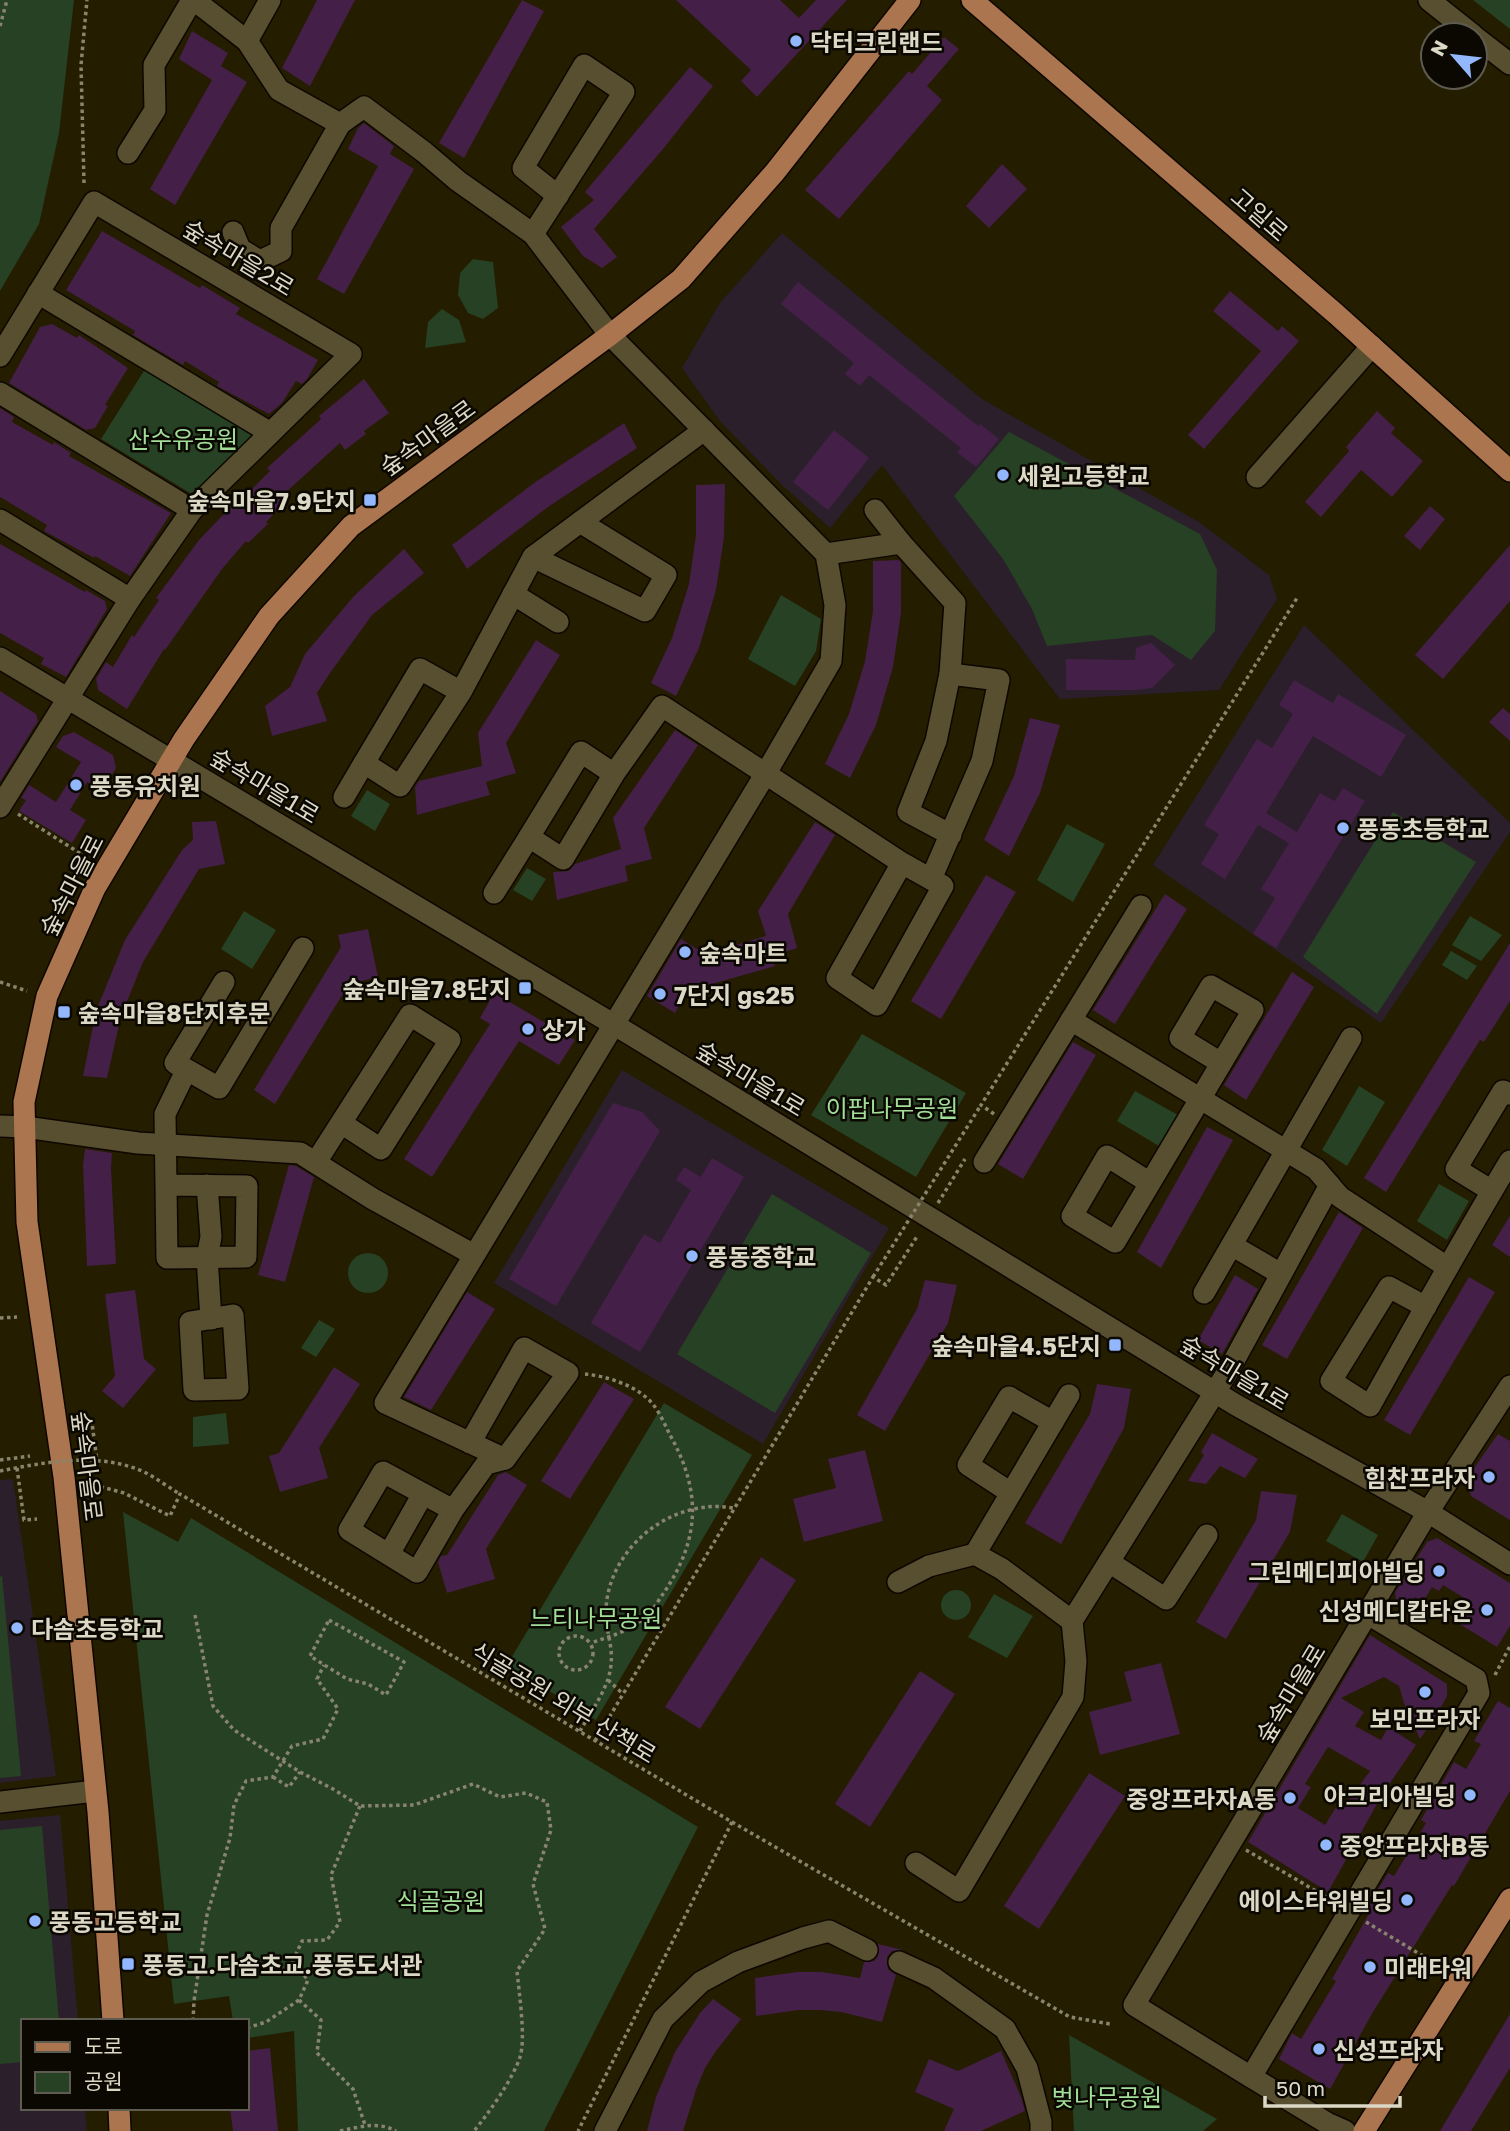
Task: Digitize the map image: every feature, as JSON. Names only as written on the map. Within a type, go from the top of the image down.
[{"type":"main road","name":"숲속마을로","points":[[113,2019],[96,1791],[64,1477],[27,1222],[24,1102],[47,996],[95,888],[171,760],[269,615],[351,526],[610,335],[681,279],[775,172],[910,0]]},
{"type":"main road","name":"고일로","points":[[972,0],[1372,346],[1510,471]]},
{"type":"main road","points":[[1364,2131],[1510,1899]]},
{"type":"main road","points":[[119,2110],[120,2131]]},
{"type":"street","points":[[128,153],[155,110],[154,65],[193,0],[247,41],[279,90],[340,124]]},
{"type":"street","points":[[247,41],[270,0]]},
{"type":"street","points":[[1429,0],[1455,21]]},
{"type":"street","points":[[1489,48],[1510,65]]},
{"type":"street","points":[[533,234],[558,196],[624,92],[584,65],[523,168],[558,196]]},
{"type":"street","points":[[233,232],[240,249],[260,261],[281,251],[281,228],[340,124],[364,107],[458,181],[533,234],[610,335],[826,554],[835,606],[831,661],[385,1403],[505,1459]]},
{"type":"street","name":"숲속마을2로","points":[[0,355],[94,202],[351,354],[192,510],[130,599],[0,805]]},
{"type":"street","points":[[38,293],[269,432]]},
{"type":"street","points":[[1257,477],[1372,346]]},
{"type":"street","points":[[0,393],[192,510]]},
{"type":"street","points":[[364,763],[400,786],[461,692],[533,557],[704,430]]},
{"type":"street","points":[[875,510],[955,603],[950,674],[936,741],[908,812],[951,835]]},
{"type":"street","points":[[0,520],[130,599]]},
{"type":"street","points":[[533,557],[645,611],[666,575],[580,522]]},
{"type":"street","points":[[826,554],[901,542]]},
{"type":"street","points":[[513,594],[558,622]]},
{"type":"street","name":"숲속마을1로","points":[[0,658],[614,1025],[1215,1393],[1428,1512],[1510,1563]]},
{"type":"street","points":[[344,797],[420,668],[461,692]]},
{"type":"street","points":[[931,879],[982,761],[999,680],[950,674]]},
{"type":"street","points":[[528,837],[563,859],[614,774],[662,706],[902,863],[943,886],[877,1004],[837,978],[902,863]]},
{"type":"street","points":[[494,893],[581,752],[614,774]]},
{"type":"street","points":[[984,1162],[1142,906]]},
{"type":"street","points":[[225,982],[176,1063],[219,1088],[303,948]]},
{"type":"street","points":[[316,1162],[410,1015],[450,1040],[381,1149],[341,1123]]},
{"type":"street","points":[[1071,1020],[1316,1169],[1340,1197],[1447,1267]]},
{"type":"street","points":[[1204,1293],[1352,1038]]},
{"type":"street","points":[[1150,1183],[1221,1063]]},
{"type":"street","points":[[166,1185],[247,1186],[246,1257],[167,1258],[164,1114],[186,1071]]},
{"type":"street","points":[[1492,1191],[1456,1169],[1508,1088]]},
{"type":"street","points":[[0,1126],[138,1143],[300,1153],[373,1199],[474,1255]]},
{"type":"street","points":[[1426,1307],[1389,1287],[1331,1381],[1370,1406],[1426,1307],[1447,1267],[1510,1161]]},
{"type":"street","points":[[207,1185],[211,1237],[207,1257],[211,1319]]},
{"type":"street","points":[[916,1863],[959,1891],[1073,1697],[1076,1661],[1072,1621],[1215,1393],[1329,1185]]},
{"type":"street","points":[[1233,1246],[1281,1274]]},
{"type":"street","points":[[453,1510],[383,1472],[349,1530],[417,1572],[453,1510],[486,1464],[505,1459],[568,1373],[524,1348],[470,1443]]},
{"type":"street","points":[[1251,2077],[1479,1693],[1476,1679],[1368,1614],[1428,1512],[1502,1416],[1510,1386]]},
{"type":"street","points":[[975,1554],[1069,1395]]},
{"type":"street","points":[[1011,1493],[968,1465],[1009,1397],[1053,1422]]},
{"type":"street","points":[[388,1554],[424,1494]]},
{"type":"street","points":[[1109,1562],[1166,1599],[1207,1535]]},
{"type":"street","points":[[898,1582],[929,1566],[975,1554],[1002,1569],[1072,1621]]},
{"type":"street","name":"숲속마을로","points":[[1345,2131],[1327,2123],[1134,2005],[1368,1614]]},
{"type":"street","points":[[0,1802],[96,1791]]},
{"type":"street","points":[[605,2131],[663,2019],[701,1982],[738,1962],[829,1931],[867,1950]]},
{"type":"street","points":[[899,1962],[934,1978],[1005,2029],[1027,2068],[1041,2131]]},
{"type":"path","points":[[0,26],[7,0]]},
{"type":"path","points":[[84,183],[81,65],[87,0]]},
{"type":"path","points":[[595,1741],[873,1277],[1297,598]]},
{"type":"path","points":[[0,805],[89,859]]},
{"type":"path","points":[[0,982],[27,991]]},
{"type":"path","points":[[873,1277],[886,1285],[918,1235]]},
{"type":"path","points":[[0,1318],[17,1317]]},
{"type":"path","points":[[568,1373],[608,1376],[647,1398],[683,1457],[691,1482],[692,1510],[688,1545],[674,1578],[652,1611],[629,1630],[591,1643]]},
{"type":"path","points":[[81,1424],[92,1423],[97,1461]]},
{"type":"path","points":[[0,1460],[30,1456]]},
{"type":"path","name":"식골공원 외부 산책로","points":[[0,1471],[84,1460],[142,1471],[732,1822],[1070,2017],[1110,2024]]},
{"type":"path","points":[[17,1468],[24,1520],[37,1518]]},
{"type":"path","points":[[87,1483],[124,1493],[170,1516],[180,1494]]},
{"type":"path","points":[[580,1731],[608,1681],[612,1657],[606,1613],[609,1590],[625,1554],[641,1536],[661,1522],[692,1510],[722,1506],[734,1509]]},
{"type":"path","points":[[195,1615],[213,1706],[234,1730],[360,1807],[414,1805],[473,1784],[500,1797],[526,1793],[547,1802],[551,1830],[533,1884],[545,1929],[517,1971],[522,2011],[520,2056],[491,2110],[474,2131]]},
{"type":"path","points":[[329,1620],[404,1662],[386,1695],[368,1684],[347,1679],[324,1665],[310,1656],[329,1620]]},
{"type":"path","points":[[576,1635],[591,1643],[592,1660],[584,1668],[567,1668],[560,1659],[559,1648],[565,1638],[576,1635]]},
{"type":"path","points":[[1494,1677],[1510,1646]]},
{"type":"path","points":[[273,1777],[292,1746],[323,1739],[338,1709],[317,1679],[324,1665]]},
{"type":"path","points":[[608,1681],[623,1693]]},
{"type":"path","points":[[193,2019],[207,1916],[230,1838],[234,1805],[246,1781],[273,1777],[289,1787],[300,1772]]},
{"type":"path","points":[[248,2028],[266,2022],[299,2000],[308,1980],[293,1961],[302,1941],[327,1940],[340,1922],[331,1875],[360,1807]]},
{"type":"path","points":[[578,2131],[732,1822]]},
{"type":"path","points":[[1241,1847],[1336,1903]]},
{"type":"path","points":[[1358,1918],[1433,1962]]},
{"type":"path","points":[[299,2000],[321,2020],[317,2053],[353,2089],[365,2125]]},
{"type":"path","points":[[340,2131],[365,2125],[385,2125],[396,2131]]},
{"type":"shaded area","name":"세원고등학교","points":[[782,233],[982,399],[1199,522],[1269,575],[1277,599],[1219,690],[1060,699],[882,465],[830,528],[782,485],[720,421],[682,368],[720,303]]},
{"type":"shaded area","name":"풍동초등학교","points":[[1304,625],[1510,823],[1510,832],[1381,1023],[1153,865]]},
{"type":"shaded area","name":"풍동중학교","points":[[622,1070],[889,1228],[763,1444],[494,1283]]},
{"type":"shaded area","name":"다솜초등학교","points":[[13,1479],[56,1776],[0,1783],[0,1480]]},
{"type":"shaded area","name":"풍동고등학교","points":[[60,1815],[78,2019],[21,2019],[21,2110],[85,2110],[87,2131],[0,2131],[0,1821]]},
{"type":"green space","points":[[0,0],[74,0],[59,133],[39,224],[0,291]]},
{"type":"green space","points":[[1473,0],[1510,0],[1510,29]]},
{"type":"green space","points":[[473,259],[493,262],[498,308],[483,319],[468,313],[458,295],[460,273]]},
{"type":"green space","points":[[442,309],[459,320],[466,342],[425,348],[428,322]]},
{"type":"green space","name":"산수유공원","points":[[147,366],[253,430],[253,439],[200,492],[190,493],[101,439]]},
{"type":"green space","points":[[1009,432],[1200,534],[1217,570],[1215,631],[1191,660],[1152,635],[1047,646],[1032,609],[1003,559],[954,496]]},
{"type":"green space","points":[[781,595],[821,619],[816,651],[795,686],[748,659]]},
{"type":"green space","points":[[367,790],[390,804],[375,831],[351,816]]},
{"type":"green space","points":[[1393,812],[1476,862],[1377,1014],[1303,957]]},
{"type":"green space","points":[[1067,824],[1105,844],[1073,902],[1037,880]]},
{"type":"green space","points":[[527,868],[546,879],[532,901],[513,890]]},
{"type":"green space","points":[[244,911],[276,930],[252,969],[221,949]]},
{"type":"green space","points":[[1470,916],[1502,935],[1481,961],[1452,945]]},
{"type":"green space","points":[[1451,951],[1477,966],[1467,980],[1442,965]]},
{"type":"green space","name":"이팝나무공원","points":[[862,1034],[966,1093],[916,1177],[811,1115]]},
{"type":"green space","points":[[1359,1086],[1385,1102],[1347,1166],[1322,1150]]},
{"type":"green space","points":[[1135,1091],[1178,1115],[1159,1146],[1117,1121]]},
{"type":"green space","points":[[1439,1184],[1469,1201],[1447,1240],[1417,1221]]},
{"type":"green space","points":[[772,1194],[871,1253],[775,1413],[677,1354]]},
{"type":"green space","points":[[368,1253],[382,1259],[388,1273],[382,1287],[368,1293],[354,1287],[348,1273],[354,1259]]},
{"type":"green space","points":[[319,1320],[335,1329],[316,1357],[301,1348]]},
{"type":"green space","name":"느티나무공원","points":[[664,1403],[752,1455],[596,1720],[507,1665]]},
{"type":"green space","points":[[226,1413],[229,1444],[193,1447],[193,1417]]},
{"type":"green space","name":"식골공원","points":[[123,1512],[178,1542],[191,1518],[698,1827],[544,2131],[298,2131],[294,2031],[248,2038],[248,2019],[233,2019],[229,1996],[174,2004]]},
{"type":"green space","points":[[1342,1514],[1378,1535],[1363,1562],[1326,1541]]},
{"type":"green space","points":[[2,1576],[21,1776],[0,1778],[0,1577]]},
{"type":"green space","points":[[956,1590],[967,1594],[971,1605],[967,1616],[956,1620],[945,1616],[941,1605],[945,1594]]},
{"type":"green space","points":[[994,1594],[1033,1616],[1007,1658],[968,1637]]},
{"type":"green space","points":[[42,1826],[59,2019],[21,2019],[21,2062],[0,2064],[0,1830]]},
{"type":"green space","name":"벚나무공원","points":[[1069,2035],[1217,2119],[1203,2131],[1074,2131]]},
{"type":"building","points":[[317,0],[355,0],[310,86],[282,68]]},
{"type":"building","points":[[522,0],[544,11],[464,158],[439,143]]},
{"type":"building","points":[[676,0],[780,0],[799,18],[816,0],[847,0],[757,97],[741,81],[751,70]]},
{"type":"building","points":[[192,31],[228,53],[221,66],[247,82],[175,205],[150,189],[212,80],[179,59]]},
{"type":"building","points":[[944,37],[959,49],[927,86],[942,100],[839,219],[805,190],[909,71],[912,74]]},
{"type":"building","points":[[690,67],[713,86],[594,229],[617,257],[602,268],[583,256],[561,227],[594,200],[585,192]]},
{"type":"building","points":[[364,123],[394,146],[390,154],[414,169],[344,294],[317,279],[378,166],[348,149],[358,128]]},
{"type":"building","points":[[1002,164],[1027,189],[989,228],[966,206]]},
{"type":"building","points":[[102,231],[200,288],[202,285],[240,308],[236,314],[318,360],[307,379],[302,384],[296,381],[282,403],[269,414],[217,386],[219,382],[185,361],[183,365],[133,335],[135,331],[66,290]]},
{"type":"building","points":[[798,282],[978,426],[980,424],[999,439],[976,467],[957,452],[961,448],[869,375],[860,386],[845,374],[854,363],[781,304]]},
{"type":"building","points":[[1230,291],[1278,331],[1282,326],[1299,341],[1204,449],[1188,435],[1261,351],[1213,311]]},
{"type":"building","points":[[52,324],[77,338],[79,335],[128,368],[105,405],[108,406],[95,428],[86,430],[9,383],[40,327]]},
{"type":"building","points":[[364,379],[389,413],[364,431],[366,434],[345,450],[340,443],[284,494],[289,499],[266,522],[268,524],[248,543],[246,541],[222,569],[164,649],[127,709],[98,690],[96,679],[106,662],[113,667],[132,635],[134,637],[159,600],[156,598],[199,540],[241,496],[243,498],[270,471],[267,468],[321,419],[319,416]]},
{"type":"building","points":[[0,408],[14,417],[12,422],[53,445],[54,442],[71,453],[69,456],[171,513],[130,576],[44,531],[47,525],[0,497]]},
{"type":"building","points":[[1377,411],[1395,428],[1391,433],[1423,461],[1392,497],[1361,470],[1321,517],[1305,502],[1349,451],[1346,447]]},
{"type":"building","points":[[624,423],[637,448],[548,507],[467,569],[452,545],[534,483]]},
{"type":"building","points":[[834,430],[869,458],[828,510],[793,482]]},
{"type":"building","points":[[725,484],[724,537],[716,590],[699,648],[676,696],[651,683],[672,638],[689,584],[696,535],[696,485]]},
{"type":"building","points":[[1430,506],[1445,519],[1420,550],[1404,536]]},
{"type":"building","points":[[0,544],[105,601],[107,609],[66,677],[41,664],[44,658],[0,633]]},
{"type":"building","points":[[1510,545],[1510,601],[1443,679],[1415,655]]},
{"type":"building","points":[[404,549],[424,573],[372,615],[330,673],[317,693],[327,721],[272,736],[265,706],[290,687],[305,654],[354,596]]},
{"type":"building","points":[[899,560],[901,613],[893,667],[876,725],[850,778],[825,764],[849,714],[865,661],[873,611],[873,561]]},
{"type":"building","points":[[536,640],[560,655],[506,743],[516,773],[486,782],[490,795],[417,815],[415,787],[419,781],[482,766],[478,733]]},
{"type":"building","points":[[1151,643],[1175,665],[1152,688],[1066,690],[1066,659],[1135,660],[1136,648]]},
{"type":"building","points":[[1294,680],[1333,703],[1338,694],[1406,735],[1381,777],[1313,736],[1266,813],[1297,832],[1320,793],[1335,801],[1343,788],[1365,801],[1276,948],[1253,934],[1275,898],[1261,889],[1289,843],[1258,825],[1225,879],[1201,864],[1219,834],[1204,825],[1257,739],[1272,748],[1293,714],[1279,705]]},
{"type":"building","points":[[0,691],[36,714],[38,721],[0,782]]},
{"type":"building","points":[[1503,708],[1510,714],[1510,741],[1489,722]]},
{"type":"building","points":[[1030,718],[1060,725],[1040,793],[1009,856],[984,840],[1014,776]]},
{"type":"building","points":[[675,730],[698,745],[644,828],[652,859],[625,866],[628,881],[557,900],[553,872],[569,871],[575,864],[621,849],[613,818]]},
{"type":"building","name":"풍동유치원","points":[[74,732],[113,755],[116,768],[102,791],[87,782],[70,810],[86,820],[72,843],[19,811],[26,800],[21,798],[29,785],[56,802],[81,762],[56,747],[63,736]]},
{"type":"building","points":[[216,821],[225,864],[199,869],[143,962],[121,1016],[107,1078],[83,1076],[96,1011],[125,940],[182,850],[193,840],[192,822]]},
{"type":"building","points":[[815,822],[835,835],[788,914],[797,948],[772,956],[775,966],[687,991],[675,1013],[647,996],[681,939],[705,954],[766,936],[758,911]]},
{"type":"building","points":[[986,875],[1016,892],[941,1019],[911,1001]]},
{"type":"building","points":[[1165,894],[1187,909],[1115,1024],[1093,1010]]},
{"type":"building","points":[[368,929],[378,977],[349,984],[275,1104],[254,1090],[341,947],[338,935]]},
{"type":"building","points":[[1510,943],[1510,1001],[1484,1042],[1480,1040],[1386,1192],[1364,1178]]},
{"type":"building","points":[[1292,972],[1314,987],[1246,1100],[1224,1085]]},
{"type":"building","points":[[494,993],[575,1040],[559,1065],[519,1041],[432,1177],[404,1159],[490,1024],[480,1018]]},
{"type":"building","points":[[1073,1042],[1096,1055],[1023,1179],[998,1164]]},
{"type":"building","points":[[613,1103],[642,1112],[660,1131],[556,1306],[509,1279]]},
{"type":"building","points":[[1207,1127],[1233,1140],[1161,1268],[1137,1252]]},
{"type":"building","points":[[85,1149],[112,1153],[116,1264],[87,1266],[83,1165]]},
{"type":"building","points":[[712,1158],[744,1177],[640,1352],[591,1323],[644,1234],[660,1243],[691,1190],[676,1180],[684,1167],[701,1177]]},
{"type":"building","points":[[289,1165],[296,1166],[314,1177],[285,1282],[258,1275]]},
{"type":"building","points":[[1339,1212],[1363,1228],[1287,1359],[1262,1345]]},
{"type":"building","points":[[1510,1216],[1510,1257],[1492,1245]]},
{"type":"building","points":[[1235,1275],[1258,1289],[1222,1354],[1198,1340]]},
{"type":"building","points":[[1469,1277],[1495,1292],[1410,1435],[1384,1420]]},
{"type":"building","points":[[925,1280],[957,1285],[948,1323],[885,1431],[857,1415],[917,1309]]},
{"type":"building","points":[[135,1290],[144,1359],[156,1369],[123,1408],[102,1391],[115,1376],[105,1294]]},
{"type":"building","points":[[467,1292],[495,1309],[431,1410],[404,1397]]},
{"type":"building","points":[[334,1367],[360,1384],[319,1448],[328,1478],[280,1492],[269,1456],[279,1453]]},
{"type":"building","points":[[604,1382],[634,1399],[570,1499],[541,1481]]},
{"type":"building","points":[[1097,1384],[1131,1389],[1124,1428],[1061,1544],[1025,1523],[1090,1414]]},
{"type":"building","points":[[1212,1433],[1258,1459],[1245,1478],[1220,1466],[1206,1484],[1188,1481],[1204,1455],[1201,1452]]},
{"type":"building","name":"힘찬프라자","points":[[1498,1434],[1510,1441],[1510,1520],[1471,1496],[1465,1481]]},
{"type":"building","points":[[865,1450],[883,1521],[804,1542],[793,1499],[836,1488],[828,1459]]},
{"type":"building","points":[[506,1472],[527,1485],[486,1549],[495,1579],[447,1593],[438,1562],[441,1556],[447,1555],[498,1475]]},
{"type":"building","points":[[1261,1491],[1297,1495],[1290,1532],[1226,1639],[1196,1622],[1256,1520]]},
{"type":"building","points":[[1437,1538],[1510,1583],[1510,1626],[1497,1647],[1458,1623],[1469,1601],[1443,1585],[1439,1591],[1432,1587],[1423,1602],[1415,1597],[1406,1612],[1397,1606],[1395,1592],[1427,1542]]},
{"type":"building","points":[[761,1557],[796,1580],[700,1729],[665,1707]]},
{"type":"building","points":[[1370,1635],[1447,1684],[1447,1696],[1420,1739],[1399,1686],[1384,1677],[1341,1698],[1364,1712],[1355,1726],[1381,1740],[1388,1727],[1416,1745],[1382,1795],[1328,1892],[1248,1842]],"holes":[[[1328,1747],[1370,1771],[1344,1807],[1338,1804],[1325,1825],[1298,1808],[1311,1787],[1305,1784]]]},
{"type":"building","points":[[1161,1663],[1180,1734],[1100,1755],[1089,1712],[1132,1701],[1124,1672]]},
{"type":"building","points":[[920,1671],[955,1694],[870,1827],[835,1804]]},
{"type":"building","points":[[1498,1701],[1510,1708],[1510,1791],[1454,1886],[1452,1885],[1373,2012],[1330,2089],[1279,2059],[1292,2033],[1301,2039],[1336,1981],[1332,1979],[1370,1912],[1366,1909],[1388,1873],[1394,1876],[1426,1823],[1421,1820],[1454,1762],[1466,1769],[1481,1744],[1474,1741]]},
{"type":"building","points":[[1089,1773],[1125,1796],[1039,1929],[1004,1906]]},
{"type":"building","points":[[878,1944],[903,1950],[892,1951],[887,1957],[888,1969],[896,1975],[882,2022],[841,2012],[819,2010],[756,2016],[755,1978],[797,1972],[822,1972],[860,1978],[864,1962],[874,1961],[878,1956]]},
{"type":"building","points":[[713,1999],[741,2019],[705,2068],[683,2131],[647,2131],[656,2097],[675,2052],[700,2013]]},
{"type":"building","points":[[1510,2014],[1510,2068],[1471,2131],[1440,2131]]},
{"type":"building","points":[[270,2048],[278,2131],[233,2131],[230,2110],[248,2110],[248,2051]]},
{"type":"building","points":[[1001,2051],[1025,2111],[981,2131],[944,2131],[954,2109],[915,2092],[929,2059],[958,2071]]},
{"type":"place","name":"닥터크린랜드","points":[[796,41]]},
{"type":"place","name":"세원고등학교","points":[[1003,475]]},
{"type":"place","name":"숲속마을7.9단지","points":[[370,500]]},
{"type":"place","name":"풍동유치원","points":[[76,785]]},
{"type":"place","name":"풍동초등학교","points":[[1343,828]]},
{"type":"place","name":"숲속마트","points":[[685,952]]},
{"type":"place","name":"숲속마을7.8단지","points":[[525,988]]},
{"type":"place","name":"7단지 gs25","points":[[660,994]]},
{"type":"place","name":"숲속마을8단지후문","points":[[64,1012]]},
{"type":"place","name":"상가","points":[[528,1029]]},
{"type":"place","name":"풍동중학교","points":[[692,1256]]},
{"type":"place","name":"숲속마을4.5단지","points":[[1115,1345]]},
{"type":"place","name":"힘찬프라자","points":[[1489,1477]]},
{"type":"place","name":"그린메디피아빌딩","points":[[1439,1571]]},
{"type":"place","name":"신성메디칼타운","points":[[1487,1610]]},
{"type":"place","name":"다솜초등학교","points":[[17,1628]]},
{"type":"place","name":"보민프라자","points":[[1425,1692]]},
{"type":"place","name":"아크리아빌딩","points":[[1470,1795]]},
{"type":"place","name":"중앙프라자A동","points":[[1290,1798]]},
{"type":"place","name":"중앙프라자B동","points":[[1326,1845]]},
{"type":"place","name":"에이스타워빌딩","points":[[1407,1900]]},
{"type":"place","name":"풍동고등학교","points":[[35,1921]]},
{"type":"place","name":"풍동고.다솜초교.풍동도서관","points":[[128,1964]]},
{"type":"place","name":"미래타워","points":[[1370,1967]]},
{"type":"place","name":"신성프라자","points":[[1319,2049]]}]
